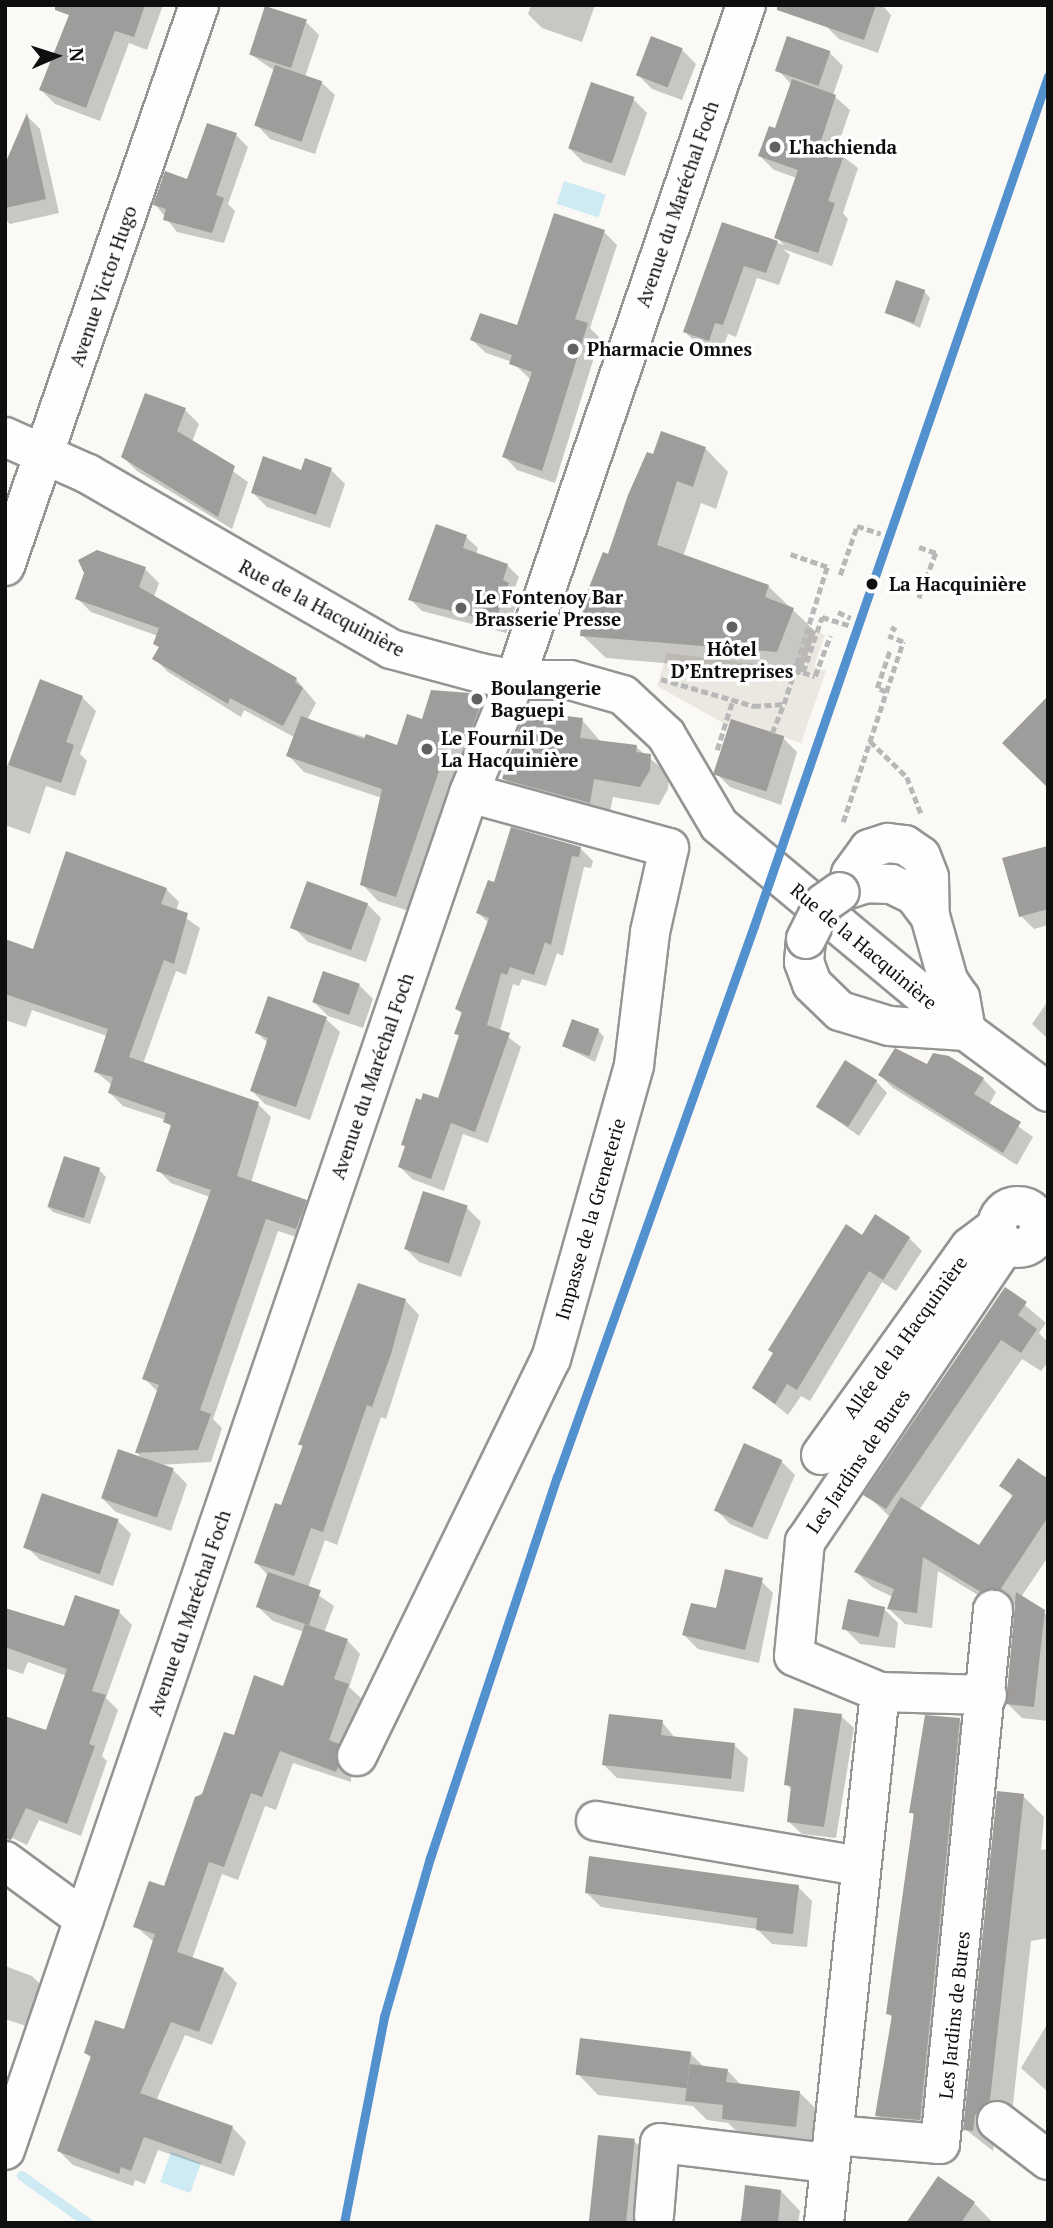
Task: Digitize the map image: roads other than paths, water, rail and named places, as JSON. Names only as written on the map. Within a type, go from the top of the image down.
[{"type":"street","name":"Avenue Victor Hugo","points":[[5,566],[199,5]]},
{"type":"street","name":"Avenue du Maréchal Foch","points":[[5,2150],[469,793],[515,680],[746,5]]},
{"type":"street","name":"Rue de la Hacquinière","points":[[5,437],[45,453],[391,649],[515,680],[570,680],[623,695],[666,735],[719,825],[966,1031],[1048,1092]]},
{"type":"street","name":"Impasse de la Greneterie","points":[[357,1756],[551,1359],[634,1065],[650,932],[669,848],[469,793]]},
{"type":"street","points":[[844,890],[851,874],[869,849],[888,843],[905,845],[921,856],[929,877],[930,916],[947,980],[960,998],[966,1031],[889,1026],[839,1011],[812,984],[804,962],[806,939],[824,903],[844,890],[891,884],[914,895],[930,916]]},
{"type":"street","points":[[1002,1236],[1019,1248],[1037,1237],[1040,1201]]},
{"type":"street","name":"Allée de la Hacquinière","points":[[821,1455],[970,1247],[1002,1236]]},
{"type":"street","name":"Les Jardins de Bures","points":[[987,1695],[880,1692],[794,1656],[805,1542],[1002,1236]]},
{"type":"street","name":"Les Jardins de Bures","points":[[653,2216],[660,2143],[831,2149],[940,2144],[987,1695],[993,1610]]},
{"type":"street","points":[[824,2223],[859,1866],[880,1692]]},
{"type":"street","points":[[596,1821],[859,1866]]},
{"type":"street","points":[[5,1861],[84,1919]]},
{"type":"street","points":[[997,2121],[1048,2160]]},
{"type":"water","points":[[564,181],[606,195],[598,217],[557,204]]},
{"type":"water","points":[[171,2152],[201,2163],[190,2193],[160,2182]]},
{"type":"waterway","points":[[22,2176],[88,2223]]},
{"type":"place","name":"L'hachienda","points":[[775,147]]},
{"type":"place","name":"Pharmacie Omnes","points":[[573,349]]},
{"type":"place","name":"La Hacquinière","points":[[872,584]]},
{"type":"place","name":"Le Fontenoy Bar Brasserie Presse","points":[[461,608]]},
{"type":"place","name":"Hôtel D’Entreprises","points":[[732,627]]},
{"type":"place","name":"Boulangerie Baguepi","points":[[477,699]]},
{"type":"place","name":"Le Fournil De La Hacquinière","points":[[427,749]]}]
